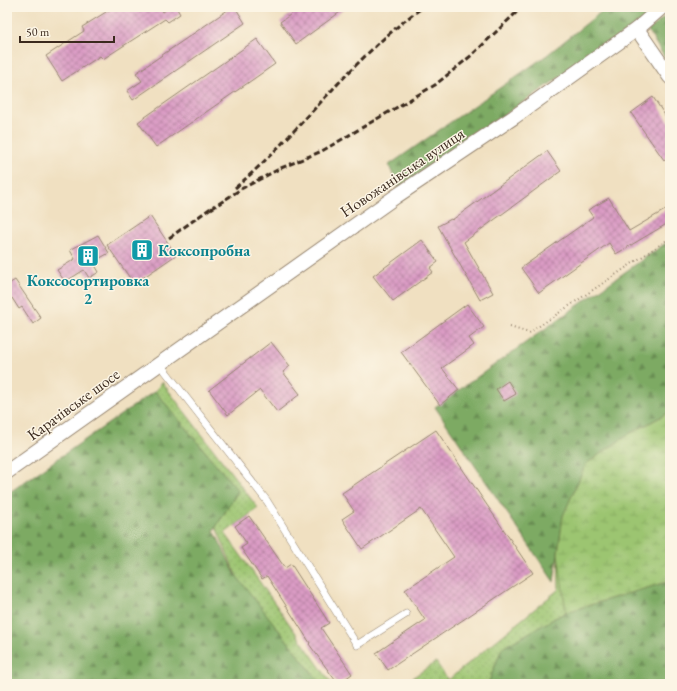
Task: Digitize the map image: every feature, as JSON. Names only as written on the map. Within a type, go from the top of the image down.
[{"type":"street","name":"Новожанівська вулиця","points":[[159,363],[395,197],[514,117],[636,29],[662,7]]},
{"type":"street","points":[[636,29],[670,77]]},
{"type":"street","name":"Карачівське шосе","points":[[7,472],[159,363]]},
{"type":"lane","points":[[159,363],[267,501],[357,645],[406,614]]},
{"type":"path","points":[[510,327],[529,333],[670,238]]},
{"type":"green space","points":[[607,7],[662,7],[398,188],[389,165],[547,55]]},
{"type":"green space","points":[[670,12],[670,66],[648,31]]},
{"type":"green space","points":[[670,240],[670,412],[629,434],[586,464],[563,516],[554,582],[435,407]]},
{"type":"green space","points":[[162,382],[258,508],[225,533],[332,684],[321,684],[237,577],[216,527],[238,491],[155,391]]},
{"type":"green space","points":[[155,391],[238,491],[214,530],[235,574],[321,684],[7,684],[7,494]]},
{"type":"green space","points":[[670,412],[670,581],[566,612],[558,554],[563,516],[586,464],[629,434]]},
{"type":"green space","points":[[558,554],[564,558],[569,585],[566,612],[502,648],[488,684],[403,684],[436,662],[448,680],[559,589]]},
{"type":"green space","points":[[670,581],[670,684],[488,684],[502,648],[566,612]]},
{"type":"building","points":[[114,7],[160,7],[163,12],[170,7],[176,7],[180,14],[168,22],[165,19],[103,59],[100,56],[62,81],[46,56],[84,31],[82,27]]},
{"type":"building","points":[[232,7],[235,7],[245,23],[133,100],[127,91],[142,81],[136,73]]},
{"type":"building","points":[[301,7],[347,7],[296,44],[280,22]]},
{"type":"building","points":[[257,39],[275,64],[156,147],[138,122]]},
{"type":"building","points":[[653,97],[670,123],[670,155],[664,160],[631,113]]},
{"type":"building","points":[[547,151],[561,171],[464,242],[493,293],[480,300],[438,226],[451,219],[452,220]]},
{"type":"building","points":[[609,198],[629,231],[670,207],[670,222],[616,254],[609,243],[539,293],[521,268],[593,217],[588,210]]},
{"type":"building","name":"Коксопробна","points":[[150,216],[176,255],[134,284],[107,245]]},
{"type":"building","name":"Коксосортировка 2","points":[[98,235],[109,253],[93,262],[99,272],[89,278],[84,270],[65,282],[57,270],[75,259],[70,250]]},
{"type":"building","points":[[422,240],[438,262],[430,268],[433,272],[393,301],[373,276]]},
{"type":"building","points":[[15,280],[41,318],[33,324],[22,307],[19,309],[12,298],[7,302],[7,285]]},
{"type":"building","points":[[467,304],[484,327],[469,338],[474,345],[442,368],[459,390],[440,405],[401,352]]},
{"type":"building","points":[[271,342],[290,366],[283,372],[300,394],[277,412],[260,390],[228,415],[209,390]]},
{"type":"building","points":[[508,381],[516,394],[504,401],[496,389]]},
{"type":"building","points":[[436,430],[533,573],[388,670],[376,653],[425,620],[405,590],[454,557],[421,509],[362,549],[342,519],[354,511],[342,493]]},
{"type":"building","points":[[249,516],[285,568],[291,564],[329,623],[321,628],[352,674],[338,684],[309,644],[310,643],[267,576],[262,579],[241,548],[247,544],[235,526]]},
{"type":"railway","points":[[235,188],[282,143],[349,72],[397,27],[423,7]]},
{"type":"railway","points":[[211,209],[241,189],[281,168],[322,151],[435,85],[472,55],[522,7]]},
{"type":"railway","points":[[169,238],[215,205]]},
{"type":"place","name":"Коксопробна","points":[[142,250]]},
{"type":"place","name":"Коксосортировка 2","points":[[88,256]]}]
